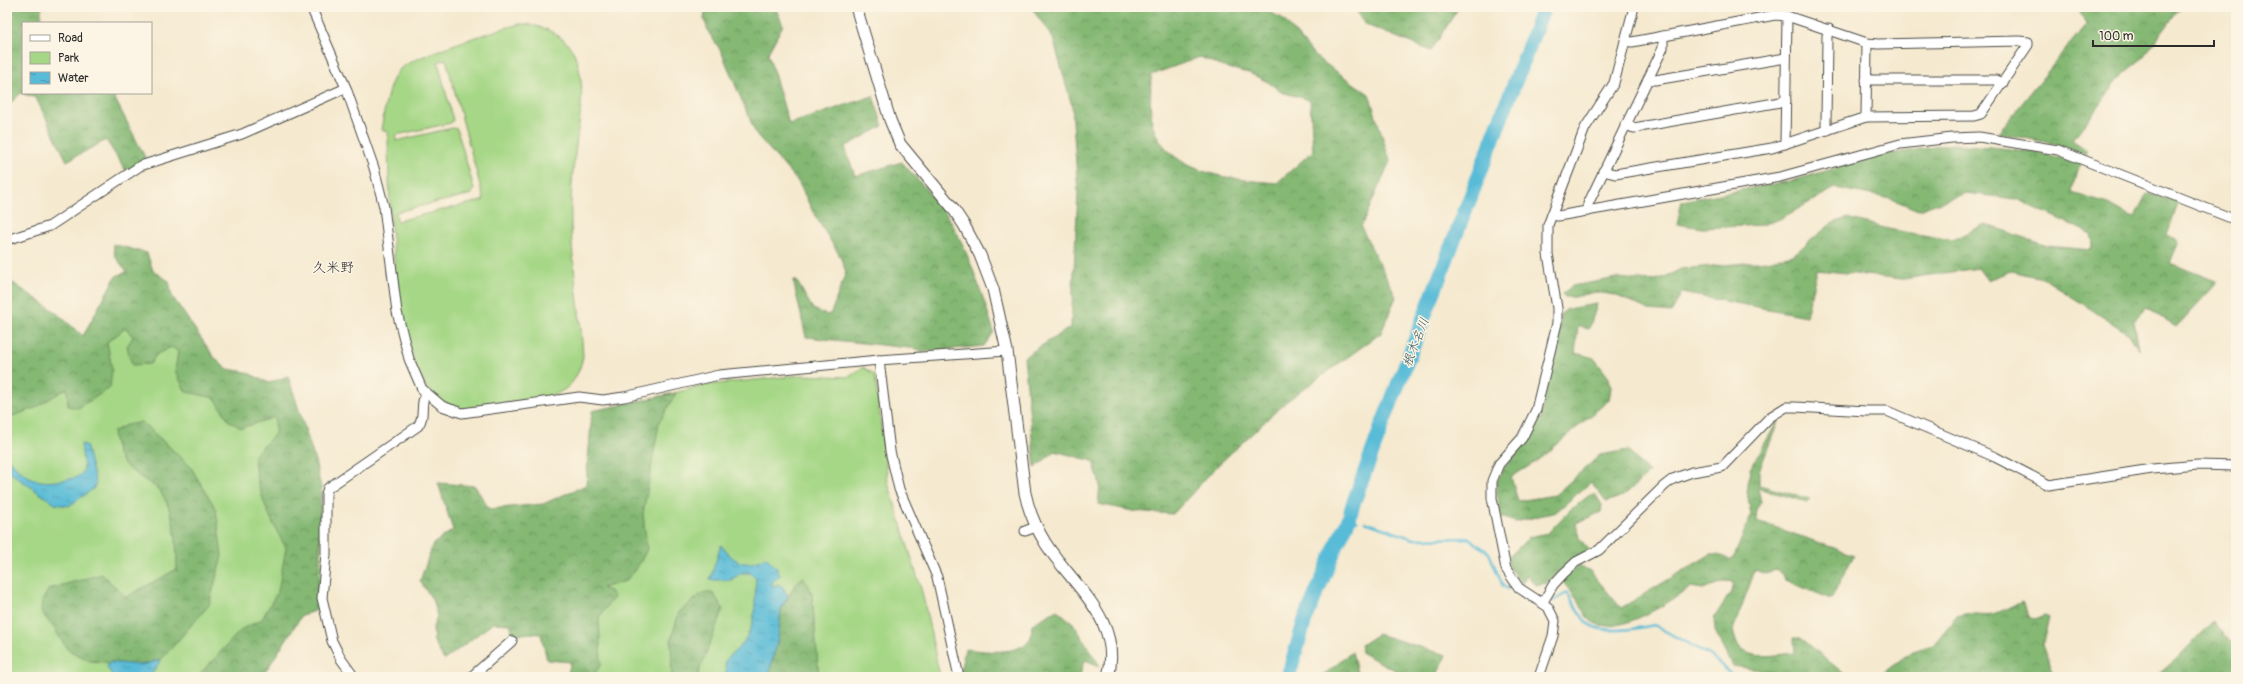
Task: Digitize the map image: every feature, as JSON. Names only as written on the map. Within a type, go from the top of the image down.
[{"type":"street","points":[[310,7],[346,88],[379,186],[384,207],[396,312],[414,374],[426,394],[450,410],[470,413],[565,399],[579,398],[603,400],[624,397],[731,374],[1007,350]]},
{"type":"street","points":[[856,7],[895,133],[908,154],[952,206],[972,238],[993,289],[1007,350],[1025,493],[1030,513],[1046,545],[1081,588],[1105,626],[1110,646],[1108,677]]},
{"type":"street","points":[[1539,677],[1555,627],[1552,614],[1543,602],[1519,588],[1506,569],[1496,524],[1491,488],[1499,464],[1522,438],[1532,422],[1555,335],[1557,308],[1547,240],[1548,225],[1585,128],[1614,83],[1634,7]]},
{"type":"street","points":[[1603,171],[1615,174],[1785,144],[1866,117],[1974,116],[1984,111],[2024,54],[2028,42],[1868,43],[1787,16],[1775,15],[1632,42],[1625,41]]},
{"type":"street","points":[[1785,144],[1787,16]]},
{"type":"street","points":[[1828,130],[1826,125],[1829,29]]},
{"type":"street","points":[[1588,211],[1588,204],[1603,171],[1663,48],[1663,36]]},
{"type":"street","points":[[1866,117],[1868,43]]},
{"type":"street","points":[[1648,78],[1655,80],[1786,58]]},
{"type":"street","points":[[1866,80],[1996,80],[2003,84]]},
{"type":"street","points":[[7,240],[50,226],[140,166],[242,134],[346,88]]},
{"type":"street","points":[[1625,126],[1634,128],[1786,101]]},
{"type":"street","points":[[1552,215],[1558,216],[1780,177],[1900,144],[1952,138],[1979,138],[2058,150],[2236,220]]},
{"type":"street","points":[[879,360],[890,450],[899,489],[937,577],[959,677]]},
{"type":"street","points":[[354,677],[340,659],[332,640],[322,598],[326,554],[326,494],[328,488],[418,426],[423,416],[423,400],[426,394]]},
{"type":"street","points":[[1543,602],[1553,585],[1563,574],[1576,562],[1599,550],[1664,486],[1673,479],[1692,472],[1722,467],[1770,416],[1786,407],[1888,411],[1995,457],[2049,485],[2152,469],[2198,465],[2236,466]]},
{"type":"street","points":[[1026,531],[1036,527]]},
{"type":"street","points":[[471,677],[512,640]]},
{"type":"green space","points":[[9,7],[44,7],[41,10],[41,17],[46,22],[22,22],[22,93],[7,107],[7,9]]},
{"type":"green space","points":[[706,7],[775,7],[783,25],[768,53],[789,124],[873,96],[883,126],[845,147],[855,176],[902,162],[944,211],[955,229],[967,254],[994,332],[984,346],[922,352],[918,349],[806,337],[793,280],[796,280],[813,309],[827,315],[831,313],[846,272],[840,256],[814,214],[799,183],[756,134],[721,51],[709,33],[704,19]]},
{"type":"green space","points":[[1031,7],[1258,7],[1282,18],[1317,58],[1369,94],[1390,161],[1361,227],[1396,297],[1381,333],[1287,401],[1218,465],[1173,514],[1133,511],[1098,504],[1100,485],[1093,461],[1055,451],[1035,468],[1024,357],[1071,327],[1078,193],[1072,106],[1053,38]],"holes":[[[1200,57],[1224,67],[1249,73],[1268,82],[1281,92],[1310,100],[1313,151],[1277,183],[1223,176],[1205,172],[1189,165],[1174,156],[1162,143],[1153,127],[1151,109],[1151,75]]]},
{"type":"green space","points":[[1355,7],[1386,7],[1388,11],[1394,7],[1459,7],[1431,51],[1364,24]]},
{"type":"green space","points":[[2076,7],[2181,7],[2144,57],[2124,73],[2072,140],[2087,150],[2085,155],[2056,144],[1998,133],[2087,23]]},
{"type":"green space","points":[[520,24],[528,24],[543,28],[558,35],[570,46],[574,53],[581,79],[581,106],[573,174],[571,224],[583,357],[579,370],[574,379],[568,386],[553,395],[466,410],[446,404],[429,391],[416,369],[412,356],[397,285],[394,260],[390,209],[388,132],[381,130],[389,90],[395,75],[400,69],[421,57]],"holes":[[[446,59],[484,200],[397,221],[396,212],[472,194],[474,189],[457,129],[452,128],[396,141],[396,135],[451,123],[453,120],[438,62]]]},
{"type":"green space","points":[[24,94],[113,94],[147,161],[126,171],[106,140],[67,161],[36,98]]},
{"type":"green space","points":[[1953,144],[2018,150],[2050,155],[2082,163],[2076,173],[2072,193],[2108,204],[2131,217],[2135,217],[2147,193],[2179,202],[2166,235],[2179,240],[2170,263],[2218,282],[2176,327],[2147,308],[2134,321],[2139,350],[2129,334],[2043,278],[2011,271],[1987,280],[1978,268],[1903,279],[1817,270],[1806,316],[1681,293],[1672,312],[1649,310],[1615,295],[1595,292],[1575,297],[1565,297],[1562,294],[1572,286],[1617,278],[1650,281],[1665,277],[1681,269],[1766,261],[1793,255],[1831,224],[1848,218],[1888,229],[1952,240],[1985,224],[2047,246],[2091,250],[2093,242],[2091,234],[2016,199],[1966,193],[1918,210],[1892,199],[1835,188],[1780,219],[1762,225],[1702,228],[1677,224],[1682,201],[1795,180],[1877,156]]},
{"type":"green space","points":[[113,244],[147,253],[153,271],[169,281],[172,296],[214,357],[228,369],[246,372],[269,383],[288,376],[314,457],[321,487],[318,589],[321,609],[302,615],[262,677],[197,677],[242,629],[262,619],[278,591],[286,548],[264,503],[257,479],[254,455],[275,434],[275,417],[241,428],[229,421],[215,398],[186,392],[175,371],[178,351],[171,347],[157,354],[150,364],[132,365],[127,346],[133,337],[126,328],[107,342],[112,369],[110,388],[78,408],[68,406],[67,388],[35,408],[7,418],[7,279],[53,310],[83,336],[116,276],[127,272],[115,256]]},
{"type":"green space","points":[[116,276],[204,359],[268,403],[320,491],[322,598],[296,614],[255,677],[7,677],[7,397],[83,336]]},
{"type":"green space","points":[[1597,304],[1589,329],[1578,326],[1575,353],[1594,358],[1609,378],[1611,388],[1609,400],[1539,460],[1511,477],[1518,501],[1555,495],[1600,455],[1628,450],[1649,473],[1623,496],[1606,502],[1591,482],[1556,512],[1515,522],[1501,517],[1496,485],[1503,469],[1533,435],[1541,417],[1562,313],[1567,309]]},
{"type":"green space","points":[[863,367],[875,375],[888,482],[922,592],[940,677],[567,677],[587,609],[624,405],[707,385],[802,375],[849,377]]},
{"type":"green space","points":[[676,393],[659,423],[643,514],[647,549],[640,563],[626,581],[602,588],[610,591],[614,597],[599,617],[601,665],[592,677],[567,677],[571,662],[547,660],[541,634],[531,633],[512,635],[511,624],[493,623],[444,660],[434,642],[433,627],[437,616],[432,599],[420,581],[433,544],[453,530],[438,483],[475,486],[489,509],[543,504],[586,485],[592,411]]},
{"type":"green space","points":[[1780,417],[1759,471],[1759,485],[1810,499],[1807,502],[1758,488],[1761,502],[1756,510],[1757,521],[1854,555],[1831,599],[1785,580],[1783,574],[1775,570],[1766,574],[1755,570],[1733,630],[1736,641],[1741,649],[1756,655],[1765,656],[1795,653],[1794,638],[1801,638],[1848,677],[1778,677],[1771,672],[1733,666],[1715,631],[1714,618],[1731,592],[1733,582],[1725,581],[1703,589],[1691,587],[1655,610],[1625,623],[1611,626],[1598,624],[1588,618],[1579,602],[1561,580],[1579,565],[1590,571],[1621,608],[1711,554],[1717,554],[1730,560],[1734,557],[1751,515],[1747,492],[1750,469]]},
{"type":"green space","points":[[142,422],[190,466],[216,509],[222,556],[209,605],[161,660],[141,665],[90,661],[67,649],[54,628],[41,612],[42,601],[49,589],[102,574],[126,597],[177,569],[174,527],[164,497],[157,488],[126,466],[116,450],[113,432],[126,425]]},
{"type":"green space","points":[[1590,495],[1596,495],[1602,505],[1601,512],[1576,523],[1579,538],[1590,551],[1572,561],[1547,583],[1535,585],[1527,574],[1522,584],[1510,569],[1508,558],[1529,537],[1548,533],[1571,509]]},
{"type":"green space","points":[[803,576],[812,593],[819,677],[768,677],[778,639],[781,609],[795,585]]},
{"type":"green space","points":[[704,592],[714,594],[723,609],[698,674],[699,677],[672,677],[671,640],[679,612]]},
{"type":"green space","points":[[2022,602],[2029,616],[2035,620],[2046,616],[2049,618],[2042,645],[2054,677],[1878,677],[1912,651],[1933,645],[1957,616],[1965,614],[1992,614]]},
{"type":"green space","points":[[1057,610],[1073,623],[1100,666],[1085,660],[1079,677],[959,677],[965,649],[1001,651],[1019,648],[1031,637],[1032,624]]},
{"type":"green space","points":[[2213,622],[2236,647],[2236,677],[2155,677],[2173,662]]},
{"type":"green space","points":[[1378,634],[1446,655],[1436,677],[1408,677],[1362,653],[1361,645]]},
{"type":"green space","points":[[1352,652],[1358,677],[1321,677]]},
{"type":"water","points":[[81,444],[86,445],[96,484],[93,489],[69,506],[55,504],[12,474],[7,468],[8,459],[21,471],[39,481],[46,482],[75,478],[84,470]]},
{"type":"water","points":[[721,545],[731,556],[741,562],[752,563],[766,557],[776,567],[780,575],[772,583],[773,586],[778,584],[783,587],[788,596],[781,609],[778,639],[768,677],[726,677],[725,661],[742,644],[751,628],[754,612],[756,578],[750,573],[741,573],[731,580],[710,580]]},
{"type":"water","points":[[161,660],[150,677],[113,677],[107,667],[109,662],[141,665]]},
{"type":"waterway","name":"根木名川","points":[[1288,677],[1305,620],[1349,519],[1353,504],[1383,423],[1544,7]]},
{"type":"waterway","points":[[1349,519],[1357,521]]},
{"type":"waterway","points":[[1365,522],[1414,539],[1469,538],[1489,553],[1503,586],[1508,589]]},
{"type":"waterway","points":[[1553,601],[1567,593],[1586,622],[1600,629],[1618,630],[1654,625],[1709,655],[1735,677]]},
{"type":"waterway","points":[[1520,596],[1539,607]]},
{"type":"district","name":"久米野","points":[[333,267]]}]
